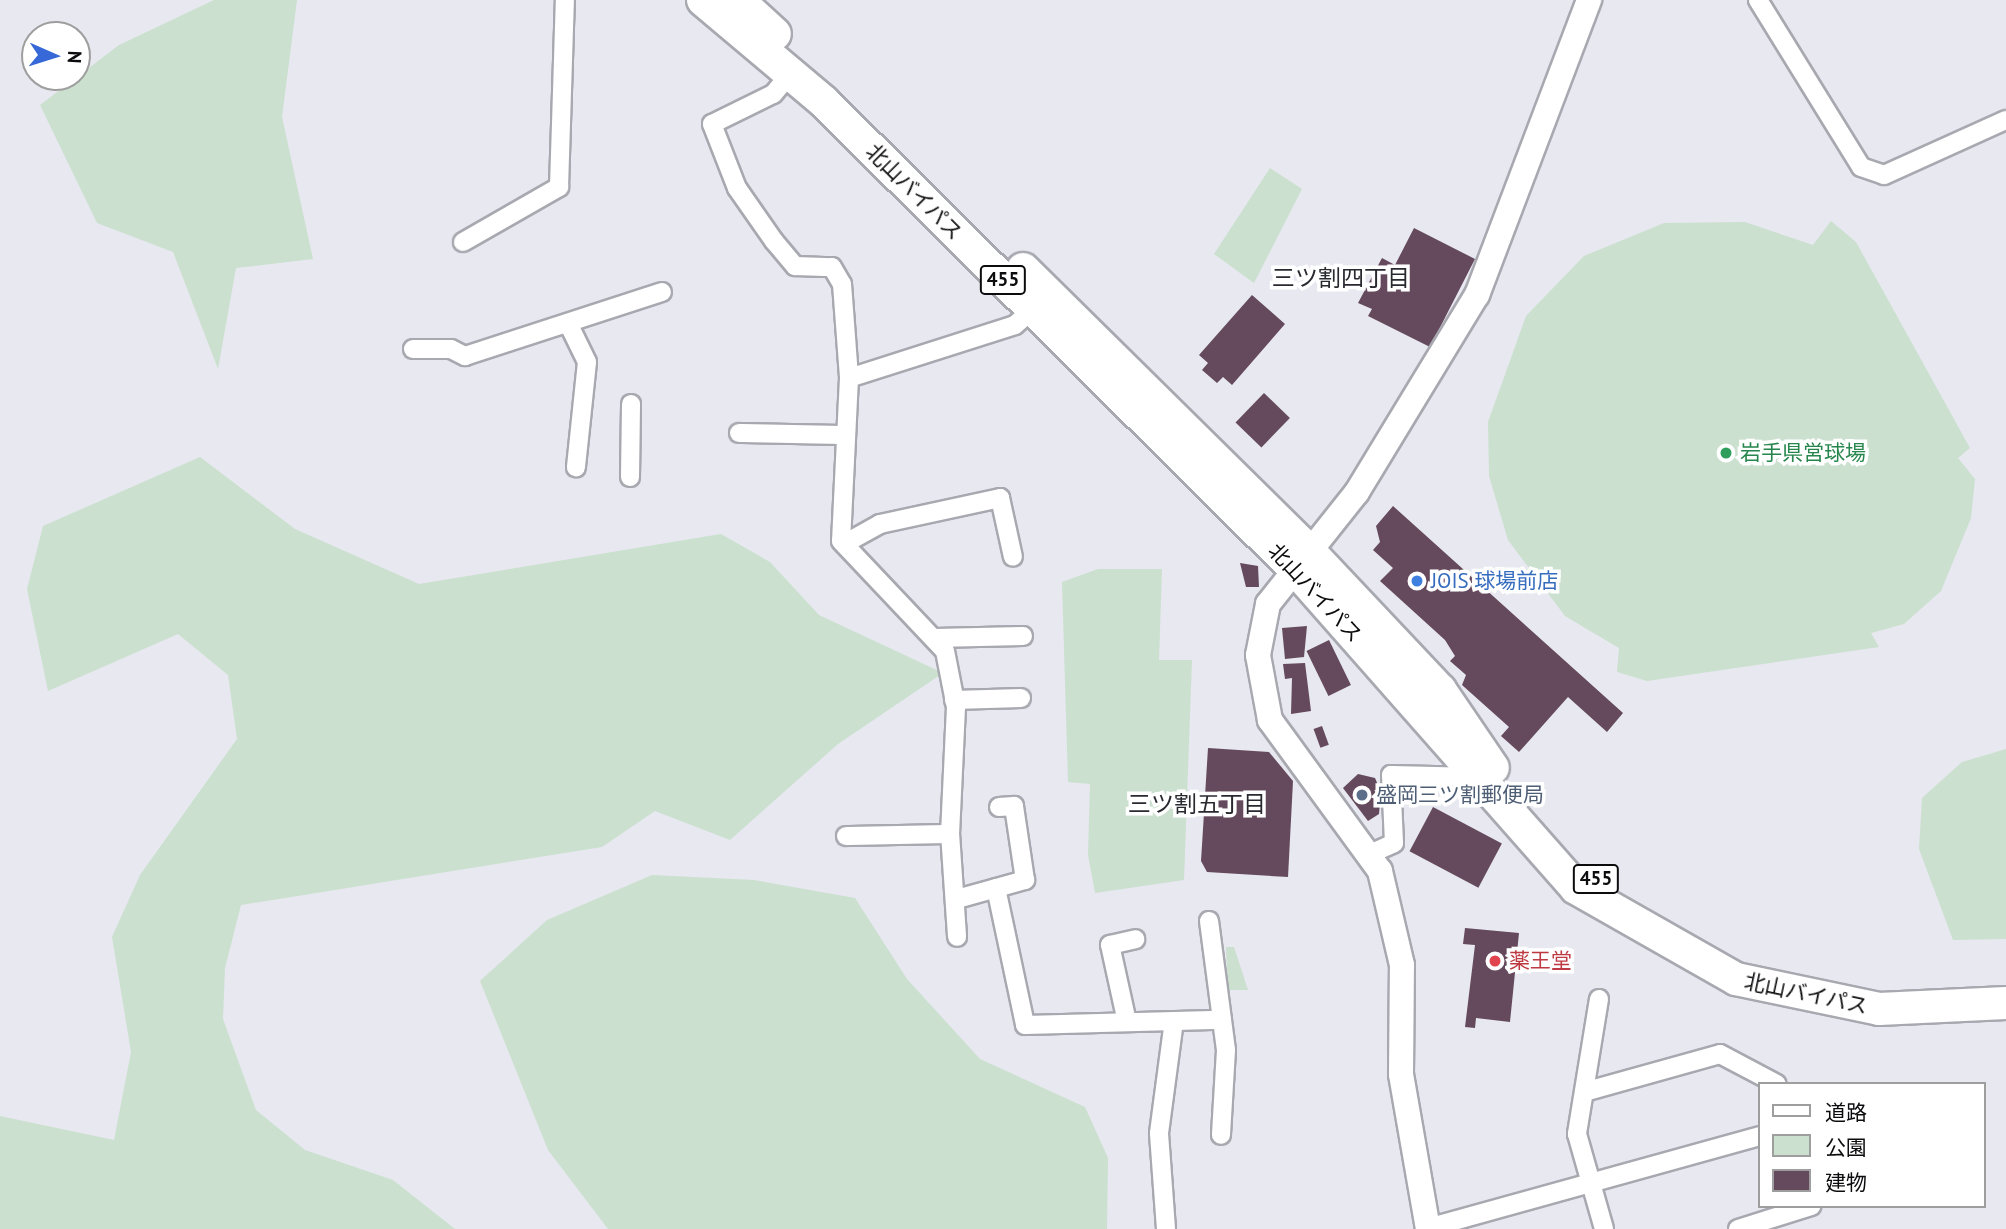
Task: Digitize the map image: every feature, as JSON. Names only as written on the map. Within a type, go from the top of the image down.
[{"type":"highway","name":"北山バイパス","points":[[703,0],[790,74],[1033,309],[1440,690],[1533,822],[1626,902],[1702,947],[1853,989],[1931,993],[2006,983]]},
{"type":"highway","name":"北山バイパス","points":[[737,0],[1303,561],[1539,854],[1576,888],[1736,979],[1879,1009],[2006,1003]]},
{"type":"street","points":[[463,242],[559,187],[565,0]]},
{"type":"street","points":[[1589,0],[1477,295],[1357,492],[1268,604],[1258,655],[1270,720],[1372,853],[1402,965],[1401,1081],[1428,1229],[1758,1136]]},
{"type":"street","points":[[1758,0],[1861,167],[1884,175],[2006,120]]},
{"type":"street","points":[[790,74],[773,94],[712,124],[737,188],[774,241],[795,266],[832,267],[842,284],[849,378],[845,435],[844,544],[945,651],[954,700],[950,834],[957,899],[957,937]]},
{"type":"street","points":[[413,349],[451,349],[465,356],[662,292]]},
{"type":"street","points":[[849,378],[1015,326],[1033,309]]},
{"type":"street","points":[[568,323],[587,362],[576,467]]},
{"type":"street","points":[[630,477],[631,404]]},
{"type":"street","points":[[738,433],[845,435]]},
{"type":"street","points":[[844,544],[880,524],[1000,498],[1013,557]]},
{"type":"street","points":[[935,638],[1023,636]]},
{"type":"street","points":[[954,700],[1021,698]]},
{"type":"street","points":[[1372,853],[1394,843],[1391,775],[1478,776]]},
{"type":"street","points":[[957,899],[1025,880],[1014,806],[999,807]]},
{"type":"street","points":[[846,836],[950,834]]},
{"type":"street","points":[[996,888],[1025,1025],[1222,1020]]},
{"type":"street","points":[[1209,921],[1222,1020],[1221,1135]]},
{"type":"street","points":[[1126,1022],[1110,945],[1135,939]]},
{"type":"street","points":[[1599,999],[1577,1134],[1604,1229]]},
{"type":"street","points":[[1166,1229],[1159,1133],[1174,1021]]},
{"type":"street","points":[[1584,1092],[1720,1054],[1773,1082]]},
{"type":"street","points":[[1738,1229],[1805,1208]]},
{"type":"green space","points":[[214,0],[297,0],[282,117],[313,259],[236,268],[218,369],[173,252],[97,223],[40,105],[58,91],[91,91],[91,66],[119,45]]},
{"type":"green space","points":[[1270,168],[1302,189],[1254,283],[1214,254]]},
{"type":"green space","name":"岩手県営球場","points":[[1831,221],[1856,242],[1970,448],[1958,458],[1975,479],[1971,518],[1941,591],[1904,624],[1871,633],[1879,647],[1647,681],[1617,672],[1619,648],[1565,616],[1508,540],[1489,476],[1488,422],[1526,316],[1584,256],[1664,223],[1745,222],[1813,245]]},
{"type":"green space","points":[[200,457],[295,529],[419,584],[721,534],[770,562],[819,615],[943,673],[838,744],[730,840],[655,811],[602,847],[241,905],[225,968],[223,1019],[256,1110],[305,1150],[393,1180],[455,1229],[0,1229],[0,1116],[114,1140],[131,1052],[112,937],[140,875],[237,739],[228,675],[178,634],[48,691],[27,589],[43,526]]},
{"type":"green space","points":[[1098,569],[1162,569],[1159,660],[1192,660],[1184,880],[1095,893],[1088,855],[1090,784],[1068,782],[1062,582]]},
{"type":"green space","points":[[2006,749],[2006,939],[1953,940],[1919,849],[1922,798],[1962,762]]},
{"type":"green space","points":[[652,875],[754,880],[855,898],[907,979],[980,1059],[1085,1107],[1108,1158],[1107,1229],[608,1229],[548,1150],[480,981],[547,920]]},
{"type":"green space","points":[[1226,947],[1234,947],[1248,990],[1228,990]]},
{"type":"building","points":[[1414,228],[1475,259],[1430,347],[1368,316],[1372,309],[1358,303],[1382,258],[1395,265]]},
{"type":"building","points":[[1252,295],[1285,324],[1232,385],[1223,377],[1217,383],[1202,370],[1208,363],[1199,355]]},
{"type":"building","points":[[1264,393],[1290,418],[1261,448],[1236,422]]},
{"type":"building","points":[[1393,506],[1623,713],[1607,732],[1568,697],[1519,752],[1501,736],[1509,727],[1462,685],[1466,675],[1450,661],[1455,656],[1445,640],[1380,581],[1393,568],[1373,550],[1380,542],[1376,526]]},
{"type":"building","points":[[1240,563],[1258,566],[1259,587],[1246,587]]},
{"type":"building","points":[[1307,626],[1304,657],[1285,659],[1282,628]]},
{"type":"building","points":[[1329,640],[1351,685],[1328,696],[1307,651]]},
{"type":"building","points":[[1305,663],[1311,711],[1291,714],[1292,678],[1285,679],[1283,664]]},
{"type":"building","points":[[1322,726],[1329,745],[1320,748],[1314,729]]},
{"type":"building","points":[[1208,748],[1269,752],[1293,781],[1288,877],[1207,872],[1201,861]]},
{"type":"building","points":[[1358,774],[1375,778],[1381,792],[1379,814],[1368,821],[1343,788]]},
{"type":"building","points":[[1433,807],[1502,844],[1478,888],[1410,851]]},
{"type":"building","points":[[1465,928],[1519,933],[1510,1022],[1476,1018],[1475,1028],[1465,1027],[1475,945],[1463,944]]},
{"type":"place","name":"岩手県営球場","points":[[1726,453]]},
{"type":"place","name":"JOIS 球場前店","points":[[1417,581]]},
{"type":"place","name":"盛岡三ツ割郵便局","points":[[1362,795]]},
{"type":"place","name":"薬王堂","points":[[1495,961]]},
{"type":"district","name":"三ツ割四丁目","points":[[1341,278]]},
{"type":"district","name":"三ツ割五丁目","points":[[1197,804]]}]
